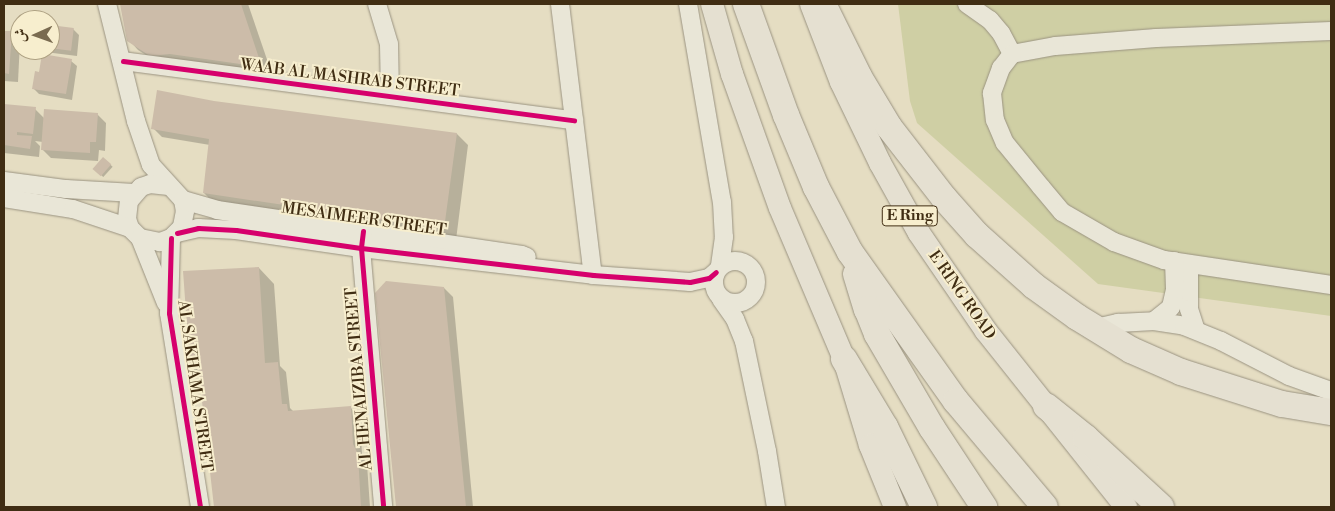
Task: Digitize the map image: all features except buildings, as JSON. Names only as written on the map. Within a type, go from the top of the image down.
[{"type":"highway","points":[[746,4],[786,115],[816,187],[850,252],[956,401],[1045,507]]},
{"type":"highway","points":[[823,4],[873,102],[889,127],[944,198],[977,235],[1041,291],[1131,350],[1181,372],[1282,404],[1331,412]]},
{"type":"highway","points":[[850,252],[867,309],[877,334],[932,428],[984,507]]},
{"type":"highway","points":[[844,359],[885,427],[924,507]]},
{"type":"highway","points":[[1046,406],[1086,438],[1161,507]]},
{"type":"main road","points":[[712,4],[732,74],[780,208],[844,359],[870,445],[894,507]]},
{"type":"main road","name":"E RING ROAD","points":[[811,4],[840,82],[880,163],[919,233],[986,331],[1126,507]]},
{"type":"street","points":[[4,198],[73,208],[160,242],[174,236],[185,219],[183,200],[151,165],[136,121],[123,61],[107,4]]},
{"type":"street","points":[[377,4],[389,44],[390,96]]},
{"type":"street","points":[[560,4],[593,275]]},
{"type":"street","points":[[688,4],[722,202],[724,237],[714,285],[718,295],[735,319],[744,341],[767,451],[776,507]]},
{"type":"street","points":[[967,4],[990,20],[1001,33],[1012,54]]},
{"type":"street","points":[[1331,32],[1104,41],[1055,46],[1012,54],[1001,68],[992,93],[995,120],[1005,143],[1062,212],[1114,242],[1156,258],[1331,285]]},
{"type":"street","name":"WAAB AL MASHRAB STREET","points":[[123,61],[574,120]]},
{"type":"street","points":[[135,233],[127,210],[137,190],[136,121]]},
{"type":"street","points":[[4,181],[66,189],[137,190],[150,184],[169,186]]},
{"type":"street","name":"MESAIMEER STREET","points":[[183,200],[257,224],[537,268],[593,275],[690,282],[709,278],[718,270]]},
{"type":"street","name":"MESAIMEER STREET","points":[[174,236],[198,228],[257,224]]},
{"type":"street","name":"AL SAKHAMA STREET","points":[[135,233],[169,313]]},
{"type":"street","name":"AL SAKHAMA STREET","points":[[174,236],[169,313],[200,507]]},
{"type":"street","name":"AL HENAIZIBA STREET","points":[[362,240],[383,507]]},
{"type":"street","points":[[718,270],[734,261],[748,265],[752,271],[755,285],[749,298],[744,341]]},
{"type":"street","points":[[1154,321],[1171,307],[1182,263]]},
{"type":"street","points":[[1182,263],[1189,308],[1196,330]]},
{"type":"street","name":"MESAIMEER STREET","points":[[690,282],[718,295]]},
{"type":"street","points":[[718,295],[735,303],[749,298]]},
{"type":"street","points":[[1096,328],[1118,323],[1154,321],[1184,326],[1196,330],[1289,376],[1331,391]]},
{"type":"green space","points":[[898,4],[1331,4],[1331,316],[1098,284],[917,123],[910,101]]},
{"type":"cycle path","points":[[123,61],[574,120]]},
{"type":"cycle path","points":[[177,233],[198,228],[236,230],[361,248],[593,275],[690,282],[709,278],[716,272]]},
{"type":"cycle path","points":[[363,231],[361,248],[383,507]]},
{"type":"cycle path","points":[[171,238],[169,313],[200,507]]}]
